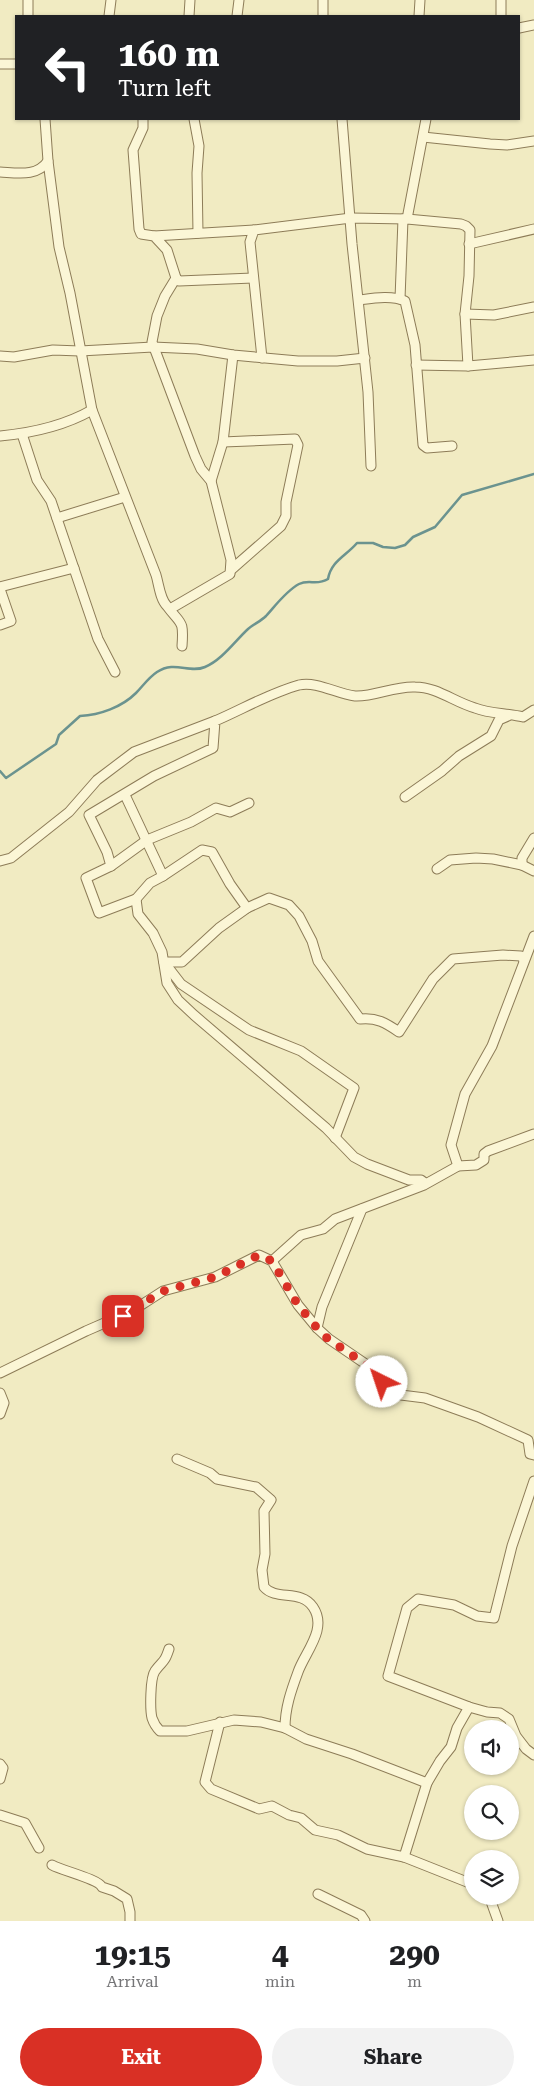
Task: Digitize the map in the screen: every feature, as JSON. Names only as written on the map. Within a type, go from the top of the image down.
[{"type":"street","points":[[28,0],[28,15]]},
{"type":"street","points":[[109,15],[111,0]]},
{"type":"street","points":[[189,15],[190,0]]},
{"type":"street","points":[[237,15],[239,0]]},
{"type":"street","points":[[323,0],[323,15]]},
{"type":"street","points":[[419,15],[420,0]]},
{"type":"street","points":[[501,0],[501,15]]},
{"type":"street","points":[[520,28],[534,25]]},
{"type":"street","points":[[0,64],[15,64]]},
{"type":"street","points":[[45,120],[58,247],[70,293],[92,410],[156,575],[163,599],[180,619],[182,625],[182,646]]},
{"type":"street","points":[[143,120],[143,128],[133,150],[138,229],[141,234],[154,236],[254,230],[350,218],[405,219],[466,226],[470,230],[469,276],[465,314],[468,366]]},
{"type":"street","points":[[194,120],[199,146],[197,173],[198,233]]},
{"type":"street","points":[[342,120],[355,274],[365,358],[371,466]]},
{"type":"street","points":[[400,299],[405,219],[426,120]]},
{"type":"street","points":[[423,137],[508,145],[534,141]]},
{"type":"street","points":[[0,172],[28,173],[44,167],[48,161]]},
{"type":"street","points":[[469,244],[534,229]]},
{"type":"street","points":[[254,230],[250,242],[262,358]]},
{"type":"street","points":[[154,236],[167,250],[176,278],[183,281],[253,278]]},
{"type":"street","points":[[176,278],[165,296],[157,316],[152,342],[153,348],[195,456],[201,469],[211,482],[232,569]]},
{"type":"street","points":[[359,300],[400,299],[405,301],[408,307],[415,345],[423,445],[427,448],[452,446]]},
{"type":"street","points":[[465,314],[494,315],[534,306]]},
{"type":"street","points":[[0,356],[14,357],[53,350],[80,351],[153,348],[198,349],[262,358],[337,362],[365,358]]},
{"type":"street","points":[[211,482],[223,442],[233,355]]},
{"type":"street","points":[[416,365],[468,366],[534,360]]},
{"type":"street","points":[[0,436],[22,434],[73,421],[92,410]]},
{"type":"street","points":[[22,434],[37,480],[47,493],[57,518],[98,639],[116,672]]},
{"type":"street","points":[[170,609],[230,574],[232,569],[280,526],[286,516],[286,502],[298,445],[297,441],[295,439],[223,442]]},
{"type":"street","points":[[57,518],[125,497]]},
{"type":"street","points":[[0,624],[11,621],[0,588],[74,568]]},
{"type":"street","points":[[0,861],[11,858],[69,812],[97,780],[134,752],[215,721],[257,701],[300,685],[308,684],[355,696],[400,687],[424,687],[476,709],[523,717],[534,710]]},
{"type":"street","points":[[405,797],[442,771],[459,756],[491,736],[498,720],[514,715]]},
{"type":"street","points":[[111,866],[108,852],[89,815],[154,776],[213,748],[215,721]]},
{"type":"street","points":[[124,795],[163,876]]},
{"type":"street","points":[[248,908],[230,884],[212,852],[202,850],[150,883],[136,899],[99,913],[86,878],[111,866],[147,840],[191,822],[216,808],[230,812],[249,803]]},
{"type":"street","points":[[522,866],[522,858],[534,838]]},
{"type":"street","points":[[438,869],[450,860],[476,858],[492,859],[522,866],[534,871]]},
{"type":"street","points":[[164,962],[182,962],[219,928],[248,908],[269,898],[289,905],[299,916],[322,968],[360,1019],[371,1018],[380,1020],[399,1032],[432,979],[453,960],[503,955],[521,956],[524,960]]},
{"type":"street","points":[[136,899],[138,914],[153,933],[164,962],[167,983],[178,1000],[335,1138],[348,1152],[367,1164],[409,1180],[421,1180],[425,1183]]},
{"type":"street","points":[[458,1166],[451,1145],[465,1094],[492,1046],[534,936]]},
{"type":"street","points":[[164,962],[181,984],[249,1030],[301,1050],[354,1088],[335,1138]]},
{"type":"street","points":[[272,1261],[300,1235],[323,1229],[335,1219],[424,1185],[458,1166],[476,1165],[484,1160],[484,1154],[488,1151],[534,1134]]},
{"type":"street","points":[[317,1328],[322,1307],[362,1209]]},
{"type":"street","points":[[0,1373],[132,1311],[163,1291],[215,1277],[259,1255],[272,1261],[298,1305],[317,1328],[328,1339],[370,1367],[382,1382],[401,1394],[425,1398],[478,1417],[495,1427],[508,1430],[528,1440],[530,1454],[534,1456]]},
{"type":"street","points":[[0,1393],[4,1403],[0,1414]]},
{"type":"street","points":[[177,1459],[210,1473],[217,1479],[256,1487],[271,1500],[264,1511],[265,1554],[262,1570],[264,1586],[272,1593],[289,1594],[306,1600],[313,1607],[317,1626],[314,1642],[299,1670],[286,1707],[285,1728]]},
{"type":"street","points":[[534,1482],[512,1546],[494,1618],[477,1616],[454,1605],[434,1600],[418,1599],[407,1608],[388,1676],[469,1707],[500,1713],[509,1720],[516,1736],[526,1750],[534,1755]]},
{"type":"street","points":[[169,1649],[165,1661],[154,1672],[153,1676],[152,1718],[160,1732],[187,1731],[220,1722],[243,1720],[261,1722],[285,1728],[306,1739],[352,1754],[427,1783]]},
{"type":"street","points":[[404,1857],[427,1783],[451,1747],[457,1728],[469,1707]]},
{"type":"street","points":[[220,1722],[205,1782],[211,1789],[259,1808],[272,1806],[304,1820],[315,1830],[338,1835],[367,1849],[404,1857],[464,1881]]},
{"type":"street","points":[[0,1764],[3,1768],[0,1779]]},
{"type":"street","points":[[0,1815],[25,1823],[39,1848]]},
{"type":"street","points":[[52,1865],[80,1877],[99,1882],[102,1887],[114,1891],[126,1899],[130,1912],[130,1921]]},
{"type":"street","points":[[318,1894],[361,1915],[365,1921]]},
{"type":"street","points":[[492,1905],[498,1921]]},
{"type":"waterway","points":[[0,771],[6,778],[56,744],[59,735],[80,716],[103,712],[117,706],[136,693],[157,672],[170,667],[199,669],[211,664],[223,655],[248,629],[266,616],[281,598],[294,587],[306,582],[320,582],[328,579],[336,563],[357,543],[373,543],[383,547],[395,548],[405,545],[413,537],[435,527],[462,495],[534,474]]},
{"type":"route","points":[[123,1316],[163,1291],[215,1277],[259,1255],[272,1261],[298,1305],[310,1321],[328,1339],[365,1362],[382,1382]]}]
